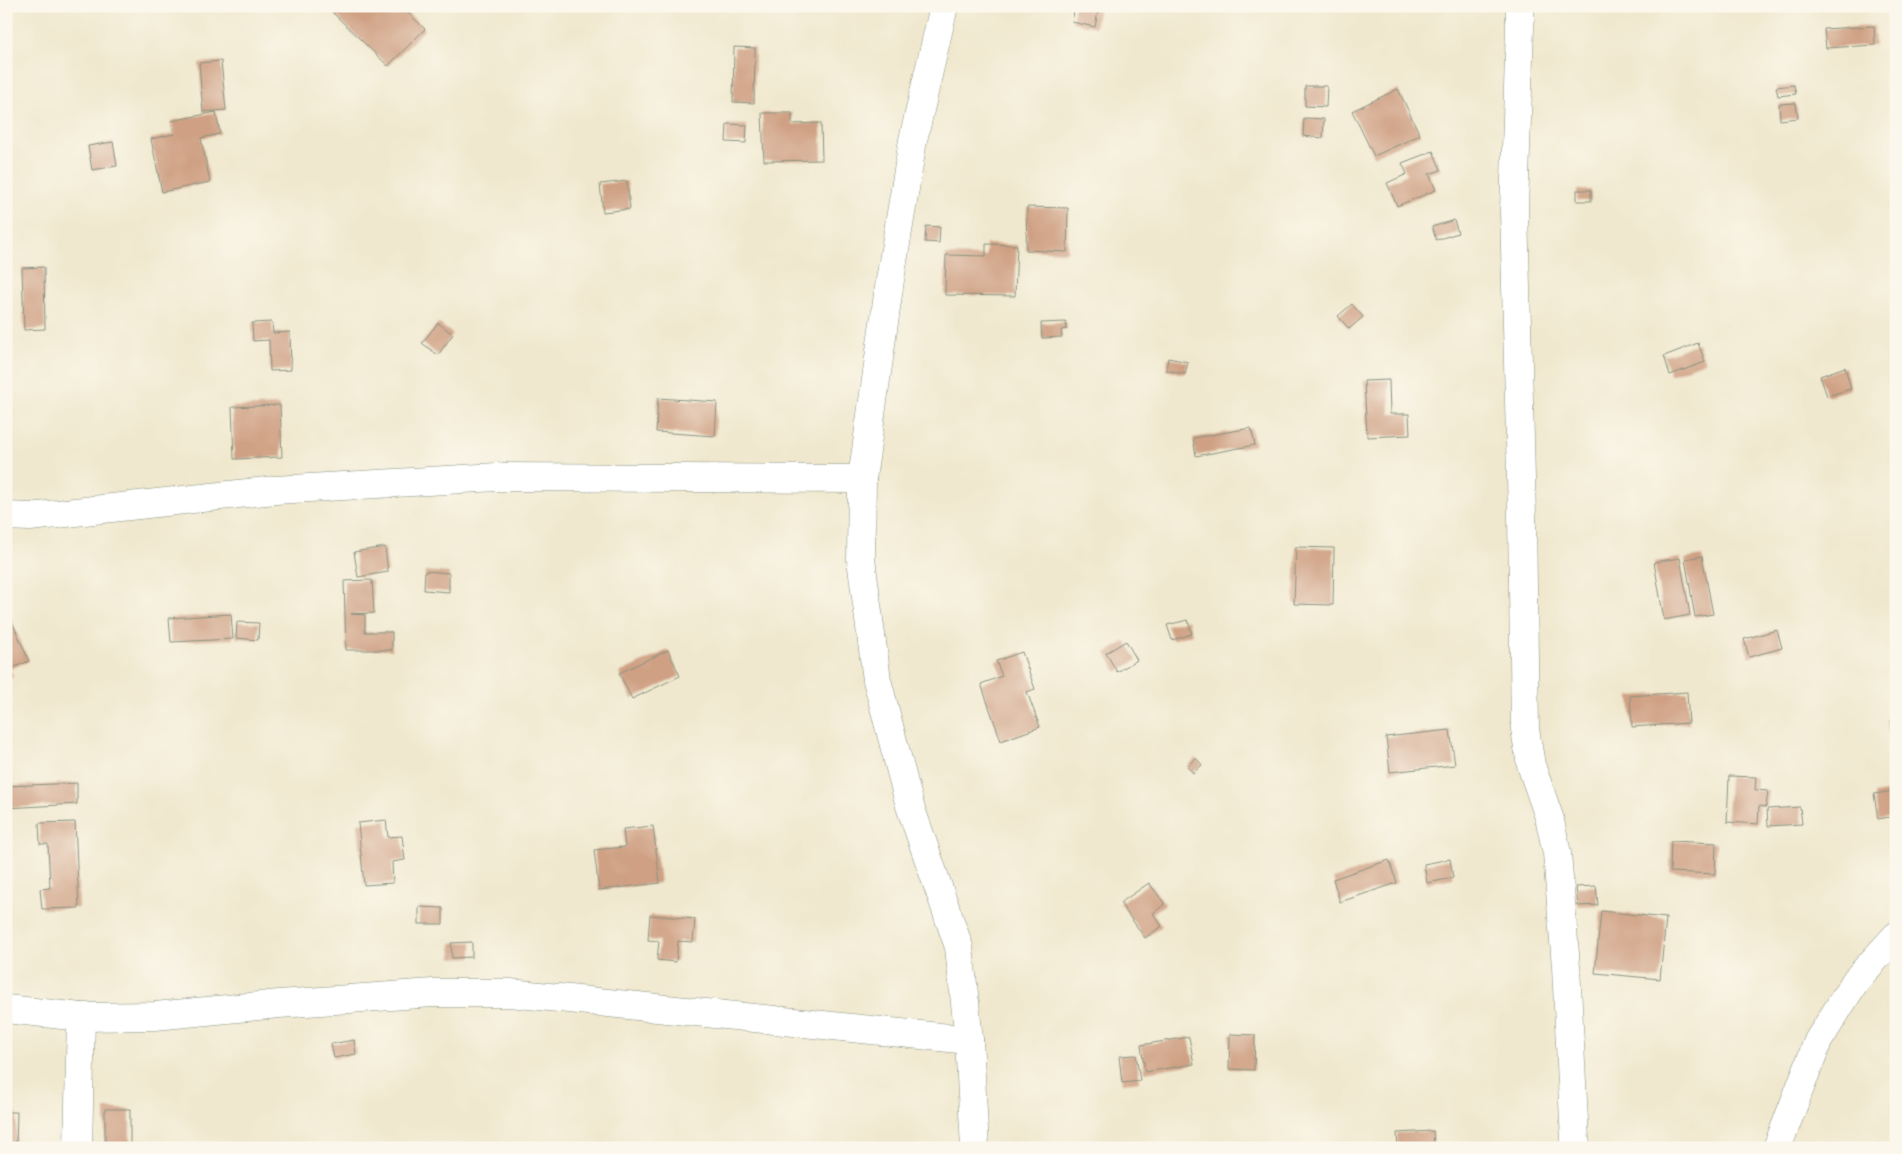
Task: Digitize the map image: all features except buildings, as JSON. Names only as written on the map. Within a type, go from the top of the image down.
[{"type":"street","points":[[944,6],[913,140],[890,280],[862,479],[861,559],[877,680],[910,806],[959,947],[969,1040],[975,1148]]},
{"type":"street","points":[[1520,6],[1514,210],[1522,516],[1525,729],[1531,765],[1549,817],[1557,853],[1577,1148]]},
{"type":"street","points":[[6,516],[30,517],[275,490],[498,478],[862,479]]},
{"type":"street","points":[[1777,1148],[1818,1041],[1856,980],[1896,936]]},
{"type":"street","points":[[6,1009],[81,1017],[155,1016],[279,1004],[432,993],[510,993],[969,1040]]},
{"type":"street","points":[[78,1148],[81,1017]]}]
